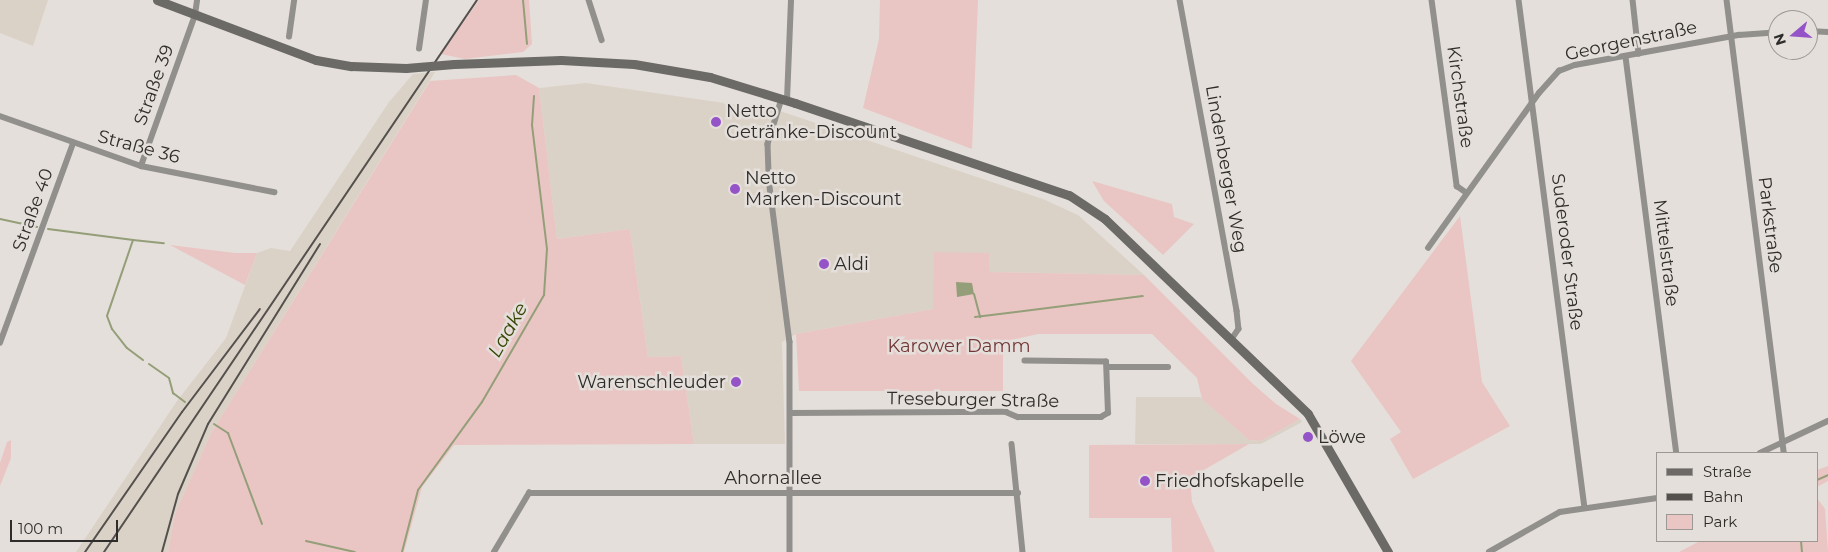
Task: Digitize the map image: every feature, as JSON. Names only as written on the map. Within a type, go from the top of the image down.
[{"type":"main road","points":[[157,0],[316,60],[351,66],[406,68],[536,60],[634,64],[673,70],[785,99],[1069,195],[1105,219],[1308,414],[1388,552]]},
{"type":"street","name":"Straße 39","points":[[141,166],[195,14],[197,0]]},
{"type":"street","points":[[289,37],[294,0]]},
{"type":"street","points":[[419,49],[426,0]]},
{"type":"street","points":[[589,0],[602,40]]},
{"type":"street","points":[[790,552],[790,342],[768,179],[768,144],[785,99],[791,0]]},
{"type":"street","name":"Lindenberger Weg","points":[[1180,0],[1237,311],[1239,329],[1231,341]]},
{"type":"street","name":"Kirchstraße","points":[[1432,0],[1457,186],[1467,193]]},
{"type":"street","name":"Suderoder Straße","points":[[1519,0],[1585,508]]},
{"type":"street","points":[[1633,0],[1639,54]]},
{"type":"street","name":"Parkstraße","points":[[1727,0],[1784,452]]},
{"type":"street","name":"Georgenstraße","points":[[1428,248],[1532,103],[1554,76],[1565,68],[1732,36],[1768,33]]},
{"type":"street","name":"Mittelstraße","points":[[1626,57],[1677,452]]},
{"type":"street","name":"Straße 36","points":[[0,116],[73,144],[141,166],[274,192]]},
{"type":"street","name":"Straße 40","points":[[0,343],[73,144]]},
{"type":"street","points":[[1025,361],[1101,361],[1108,367],[1168,367]]},
{"type":"street","name":"Treseburger Straße","points":[[790,413],[1006,412],[1018,417],[1101,417],[1108,413],[1108,367]]},
{"type":"street","points":[[1762,452],[1828,421]]},
{"type":"street","points":[[1012,444],[1024,552]]},
{"type":"street","name":"Ahornallee","points":[[494,552],[529,493],[1018,493]]},
{"type":"street","points":[[1489,552],[1560,512],[1656,498]]},
{"type":"shaded area","points":[[0,0],[48,0],[33,46],[0,33]]},
{"type":"shaded area","points":[[435,72],[211,433],[175,514],[168,552],[76,552],[177,401],[226,338],[257,253],[271,248],[290,251],[389,102],[413,74]]},
{"type":"shaded area","points":[[586,83],[780,111],[1043,199],[1078,215],[1144,275],[990,272],[989,253],[933,309],[796,334],[782,342],[785,444],[694,444],[681,356],[648,357],[630,229],[557,239],[539,88]]},
{"type":"shaded area","points":[[956,282],[972,283],[974,294],[957,297]]},
{"type":"shaded area","points":[[1136,397],[1200,397],[1249,440],[1261,441],[1300,419],[1302,422],[1261,444],[1135,444]]},
{"type":"green space","points":[[479,0],[529,0],[532,44],[523,52],[465,59],[441,54]]},
{"type":"green space","points":[[880,0],[978,0],[972,149],[863,108],[879,39]]},
{"type":"green space","points":[[516,75],[539,88],[557,239],[630,229],[648,357],[681,356],[694,444],[454,445],[422,487],[404,552],[168,552],[175,514],[211,433],[430,81]]},
{"type":"green space","points":[[1092,181],[1172,204],[1174,217],[1194,224],[1163,255],[1104,201]]},
{"type":"green space","points":[[1460,216],[1482,382],[1510,426],[1413,479],[1390,439],[1401,432],[1351,361]]},
{"type":"green space","points":[[170,245],[235,253],[257,253],[245,285]]},
{"type":"green space","name":"Karower Damm","points":[[934,252],[989,253],[990,272],[1144,275],[1253,384],[1276,404],[1300,419],[1261,441],[1249,440],[1202,399],[1197,378],[1152,334],[1038,334],[1003,342],[1003,391],[799,391],[796,334],[933,309]]},
{"type":"green space","points":[[11,440],[11,458],[0,486],[0,463],[7,442]]},
{"type":"green space","points":[[1249,444],[1190,478],[1192,502],[1215,552],[1172,552],[1171,518],[1089,518],[1089,445]]},
{"type":"green space","points":[[1828,466],[1828,481],[1818,486],[1818,470]]},
{"type":"green space","points":[[1818,499],[1825,509],[1828,552],[1679,552],[1698,542],[1818,542]]},
{"type":"waterway","name":"Laake","points":[[523,0],[527,44]]},
{"type":"waterway","name":"Laake","points":[[402,552],[418,490],[482,402],[544,295],[547,249],[532,125],[534,96]]},
{"type":"waterway","points":[[0,219],[37,227]]},
{"type":"waterway","points":[[48,229],[133,240],[107,316],[112,329],[127,348],[143,360]]},
{"type":"waterway","points":[[133,240],[164,243]]},
{"type":"waterway","points":[[974,294],[980,317]]},
{"type":"waterway","points":[[975,317],[1143,296]]},
{"type":"waterway","points":[[149,364],[169,378],[173,393],[185,402]]},
{"type":"waterway","points":[[214,424],[228,433],[262,524]]},
{"type":"waterway","points":[[1818,480],[1828,475]]},
{"type":"waterway","points":[[306,541],[355,552]]},
{"type":"waterway","points":[[1801,542],[1802,552]]},
{"type":"railway","points":[[104,552],[477,0]]},
{"type":"railway","points":[[162,552],[178,494],[208,424],[320,244]]},
{"type":"railway","points":[[85,552],[182,412],[260,309]]},
{"type":"place","name":"Netto Getränke-Discount","points":[[716,122]]},
{"type":"place","name":"Netto Marken-Discount","points":[[735,189]]},
{"type":"place","name":"Aldi","points":[[824,264]]},
{"type":"place","name":"Warenschleuder","points":[[736,382]]},
{"type":"place","name":"Löwe","points":[[1308,437]]},
{"type":"place","name":"Friedhofskapelle","points":[[1145,481]]}]
